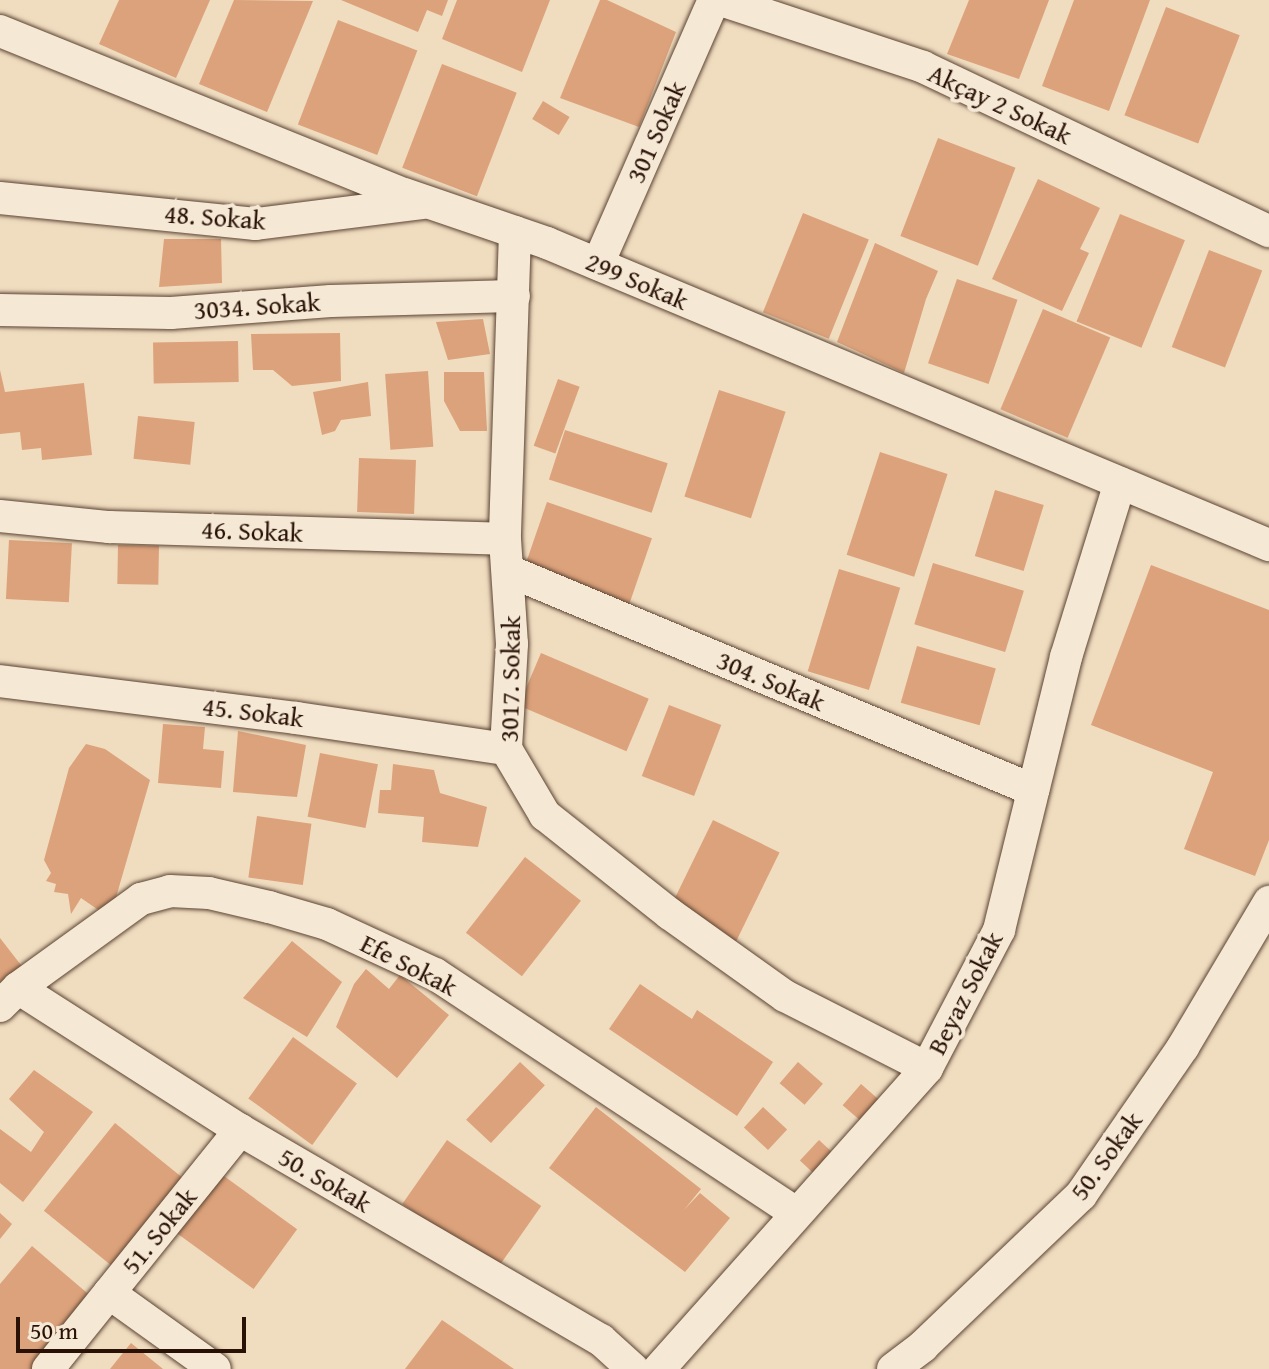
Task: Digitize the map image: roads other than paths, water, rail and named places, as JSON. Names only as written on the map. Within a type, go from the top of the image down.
[{"type":"street","name":"301 Sokak","points":[[598,264],[714,0]]},
{"type":"street","name":"Akçay 2 Sokak","points":[[721,0],[923,67],[1269,231]]},
{"type":"street","name":"299 Sokak","points":[[0,31],[430,202],[598,264],[1269,545]]},
{"type":"street","name":"48. Sokak","points":[[0,198],[256,224],[430,202]]},
{"type":"street","name":"3017. Sokak","points":[[515,232],[505,539],[512,644],[506,749],[545,815],[670,914],[785,996],[927,1068]]},
{"type":"street","name":"3034. Sokak","points":[[0,310],[171,313],[331,301],[514,296]]},
{"type":"street","name":"Beyaz Sokak","points":[[659,1369],[927,1068],[999,930],[1066,657],[1120,483]]},
{"type":"street","name":"46. Sokak","points":[[0,516],[109,527],[505,539]]},
{"type":"street","name":"304. Sokak","points":[[509,571],[1033,790]]},
{"type":"street","name":"45. Sokak","points":[[0,681],[296,718],[506,749]]},
{"type":"street","name":"Efe Sokak","points":[[9,997],[141,899],[170,891],[209,893],[269,907],[327,924],[435,974],[796,1213]]},
{"type":"street","name":"50. Sokak","points":[[893,1369],[923,1346],[1081,1195],[1183,1047],[1269,902]]},
{"type":"street","name":"50. Sokak","points":[[9,997],[601,1340],[633,1369]]},
{"type":"street","name":"51. Sokak","points":[[48,1369],[240,1130]]},
{"type":"street","points":[[109,1293],[215,1369]]}]
